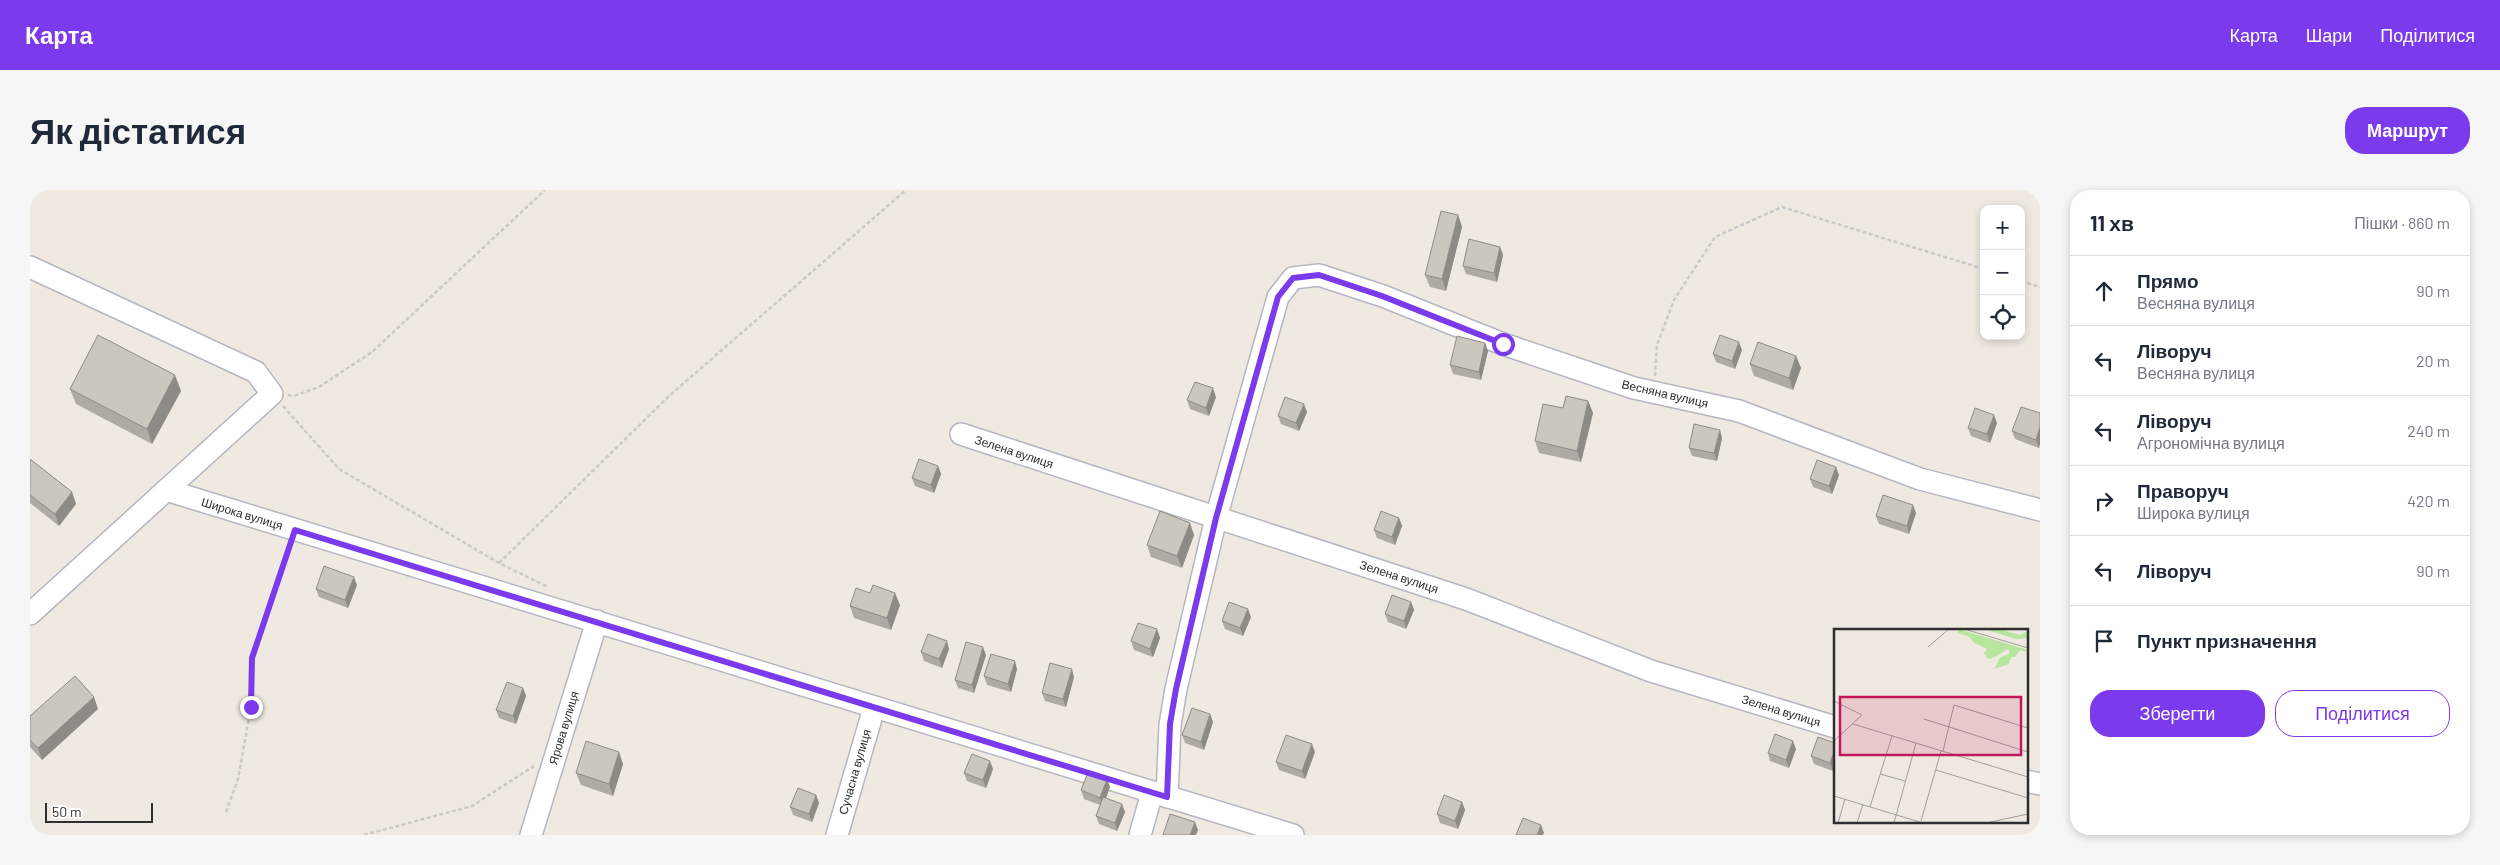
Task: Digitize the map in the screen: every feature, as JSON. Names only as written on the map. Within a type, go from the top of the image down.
[{"type":"street","points":[[30,267],[256,372],[272,394],[30,614]]},
{"type":"street","name":"Весняна вулиця","points":[[1216,518],[1278,297],[1293,278],[1319,275],[1382,296],[1503,344],[1634,388],[1739,411],[1920,479],[2040,510]]},
{"type":"street","name":"Зелена вулиця","points":[[961,434],[1466,599],[1651,671],[1834,727]]},
{"type":"street","name":"Широка вулиця","points":[[166,490],[1293,835]]},
{"type":"street","points":[[1140,835],[1160,795],[1176,689],[1216,518]]},
{"type":"street","name":"Ярова вулиця","points":[[531,835],[597,621]]},
{"type":"street","name":"Сучасна вулиця","points":[[837,835],[874,708]]},
{"type":"path","points":[[272,394],[294,396],[319,387],[372,352],[545,190]]},
{"type":"path","points":[[499,563],[669,396],[906,190]]},
{"type":"path","points":[[1654,392],[1657,345],[1674,300],[1715,238],[1782,207],[1980,268]]},
{"type":"path","points":[[2025,282],[2040,287]]},
{"type":"path","points":[[272,394],[339,469],[499,563],[553,590]]},
{"type":"path","points":[[226,812],[238,779],[251,707],[252,658],[295,530]]},
{"type":"path","points":[[364,835],[472,806],[557,752]]},
{"type":"building","points":[[1441,211],[1458,215],[1442,279],[1425,275]]},
{"type":"building","points":[[1469,239],[1500,247],[1494,273],[1463,266]]},
{"type":"building","points":[[98,335],[175,375],[147,429],[70,389]]},
{"type":"building","points":[[1720,335],[1739,342],[1732,361],[1713,354]]},
{"type":"building","points":[[1457,336],[1485,343],[1479,372],[1450,365]]},
{"type":"building","points":[[1758,342],[1796,356],[1789,378],[1750,364]]},
{"type":"building","points":[[1195,382],[1213,388],[1206,408],[1187,400]]},
{"type":"building","points":[[1566,396],[1588,401],[1577,451],[1535,441],[1543,404],[1563,408]]},
{"type":"building","points":[[1285,397],[1304,404],[1296,423],[1278,416]]},
{"type":"building","points":[[2021,407],[2040,413],[2040,427],[2036,440],[2012,431]]},
{"type":"building","points":[[1975,408],[1994,415],[1987,434],[1968,428]]},
{"type":"building","points":[[1694,424],[1720,430],[1714,453],[1689,448]]},
{"type":"building","points":[[30,459],[72,492],[55,514],[30,495]]},
{"type":"building","points":[[919,459],[938,466],[931,485],[912,478]]},
{"type":"building","points":[[1817,460],[1836,467],[1829,486],[1810,479]]},
{"type":"building","points":[[1883,495],[1913,505],[1907,526],[1876,516]]},
{"type":"building","points":[[1160,511],[1190,523],[1177,556],[1147,545]]},
{"type":"building","points":[[1381,511],[1399,518],[1392,537],[1374,530]]},
{"type":"building","points":[[324,566],[354,577],[345,600],[316,589]]},
{"type":"building","points":[[873,585],[895,593],[887,618],[850,606],[856,588],[870,593]]},
{"type":"building","points":[[1392,595],[1411,602],[1404,621],[1385,614]]},
{"type":"building","points":[[1229,602],[1248,609],[1240,628],[1222,621]]},
{"type":"building","points":[[1138,623],[1157,629],[1150,649],[1131,641]]},
{"type":"building","points":[[928,634],[947,641],[939,659],[921,652]]},
{"type":"building","points":[[966,642],[983,647],[972,685],[955,680]]},
{"type":"building","points":[[991,654],[1015,661],[1008,684],[984,676]]},
{"type":"building","points":[[1050,663],[1072,669],[1063,699],[1042,693]]},
{"type":"building","points":[[75,676],[94,697],[38,748],[30,740],[30,716]]},
{"type":"building","points":[[507,682],[523,688],[513,716],[496,710]]},
{"type":"building","points":[[1192,708],[1210,714],[1201,742],[1182,735]]},
{"type":"building","points":[[1775,734],[1793,741],[1786,760],[1768,753]]},
{"type":"building","points":[[1286,735],[1312,744],[1302,771],[1276,762]]},
{"type":"building","points":[[1818,737],[1834,743],[1834,752],[1830,763],[1811,756]]},
{"type":"building","points":[[586,741],[619,752],[609,784],[576,773]]},
{"type":"building","points":[[972,754],[990,761],[983,780],[964,773]]},
{"type":"building","points":[[1088,772],[1107,779],[1100,798],[1081,790]]},
{"type":"building","points":[[798,788],[816,795],[809,814],[790,807]]},
{"type":"building","points":[[1444,795],[1462,802],[1455,821],[1437,814]]},
{"type":"building","points":[[1103,797],[1122,804],[1115,823],[1096,816]]},
{"type":"building","points":[[1170,814],[1195,822],[1190,835],[1163,835]]},
{"type":"building","points":[[1523,818],[1541,825],[1537,835],[1516,835]]},
{"type":"route","points":[[251,707],[252,658],[295,530],[1167,797],[1170,724],[1176,689],[1216,518],[1278,297],[1293,278],[1319,275],[1382,296],[1503,344]]}]
